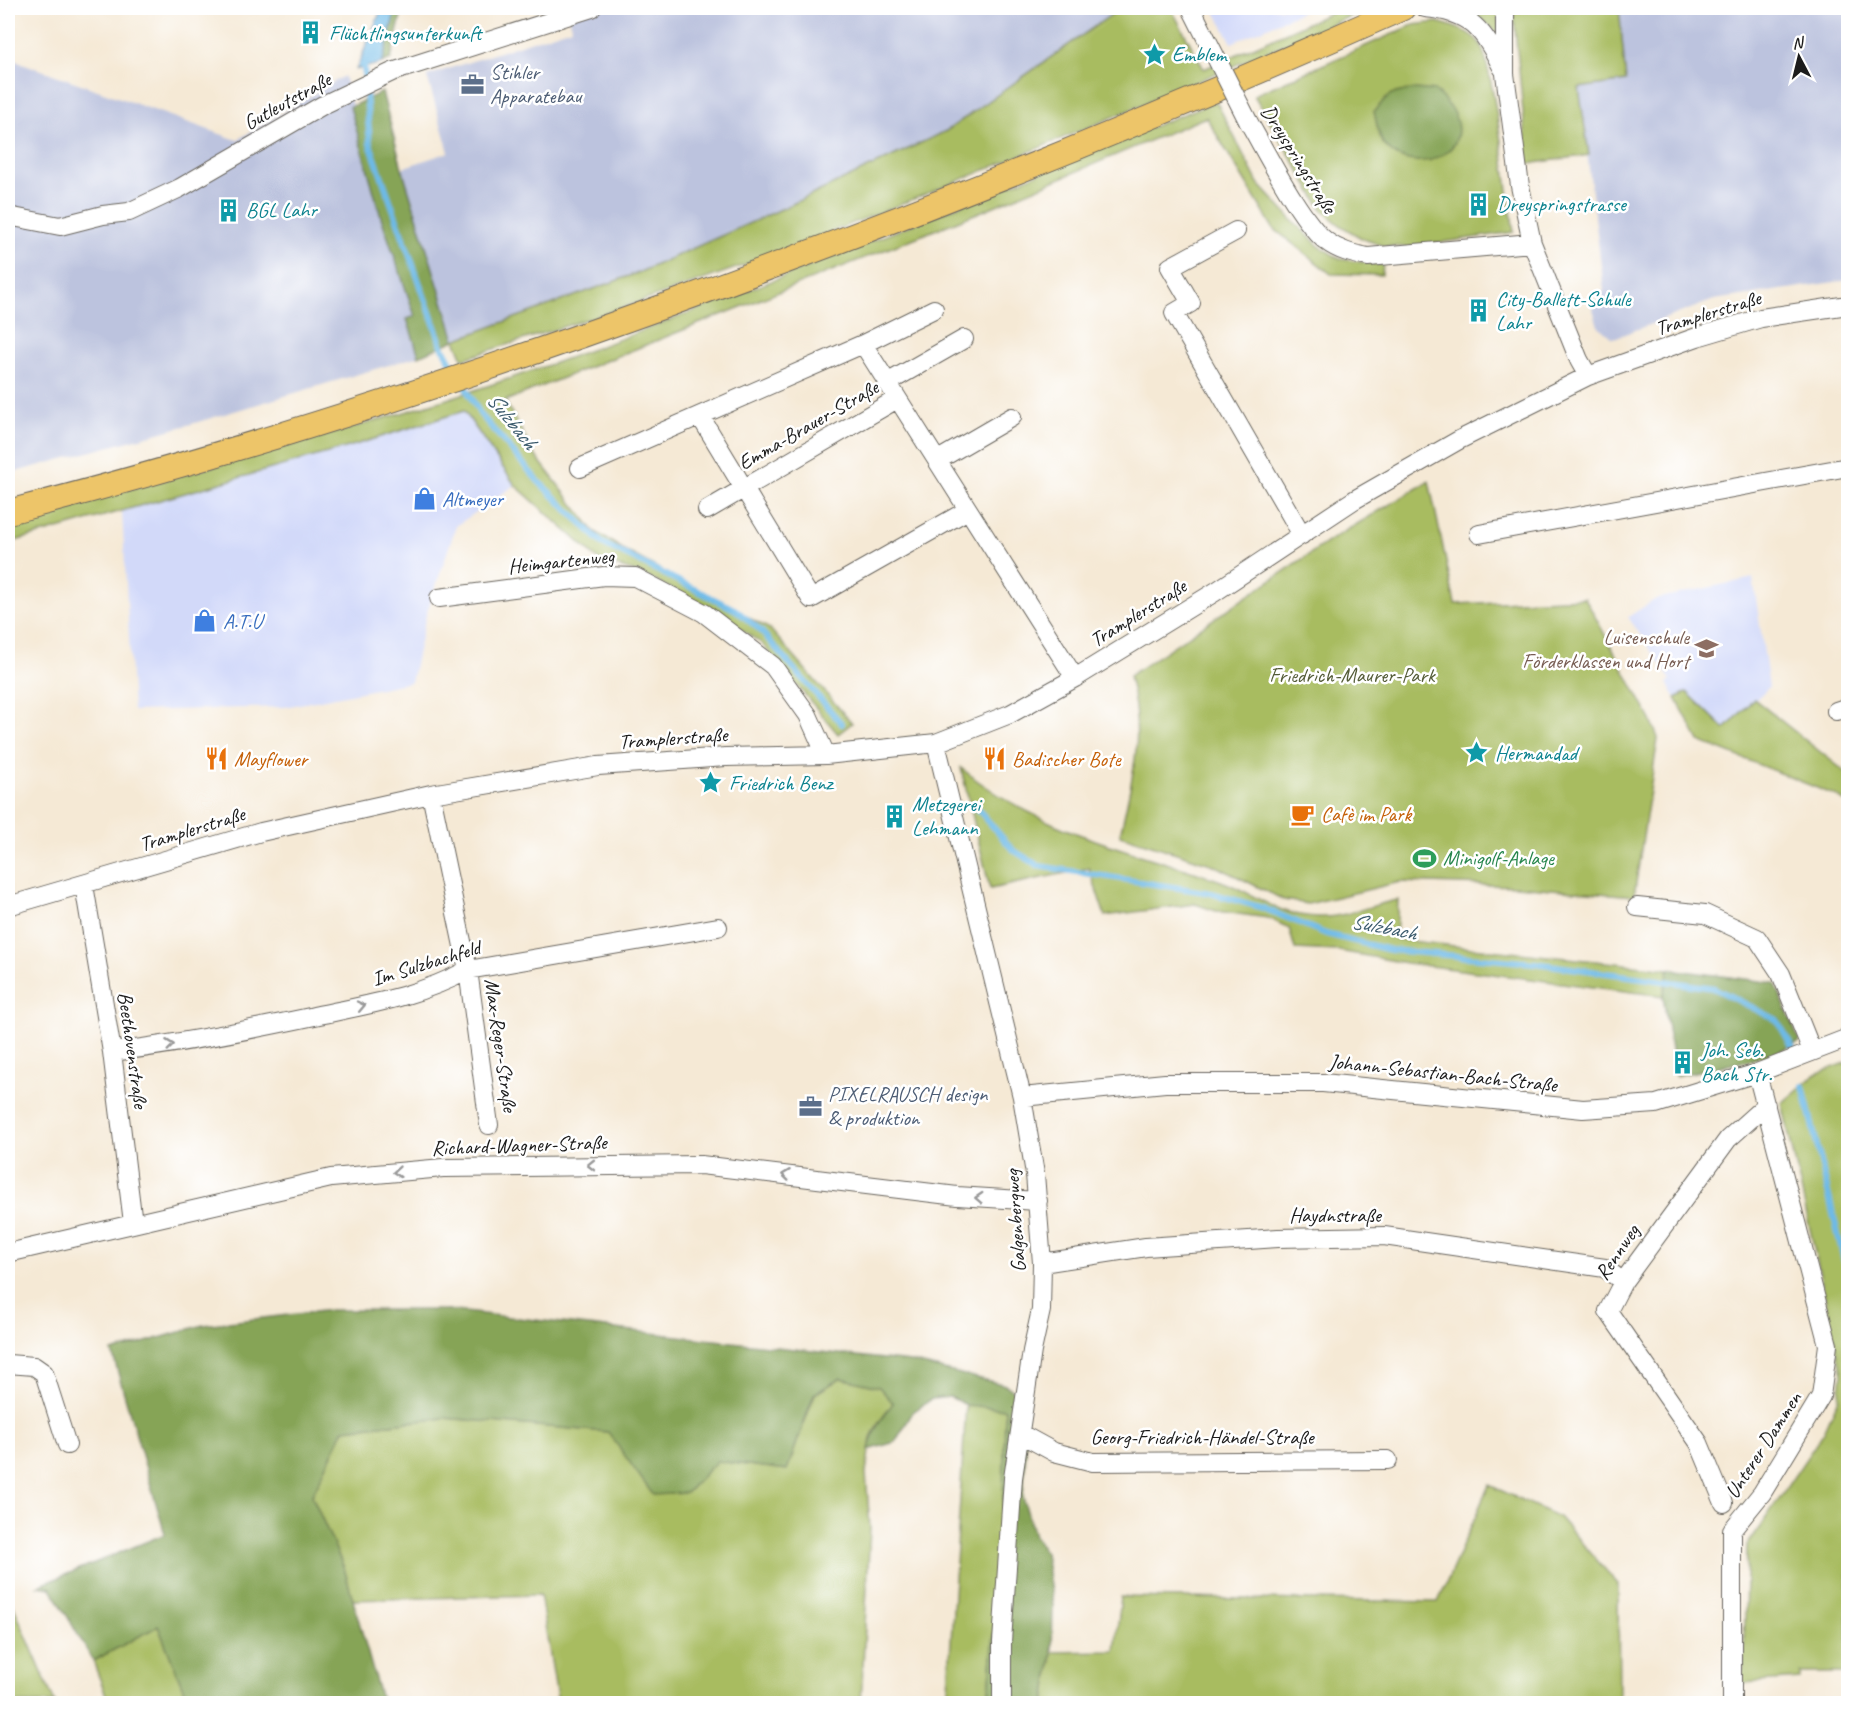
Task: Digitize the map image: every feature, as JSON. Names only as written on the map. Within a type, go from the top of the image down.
[{"type":"main road","points":[[8,512],[240,447],[480,373],[997,182],[1255,74],[1403,8]]},
{"type":"street","name":"Gutleutstraße","points":[[8,216],[60,226],[103,215],[129,212],[180,188],[323,105],[392,72],[592,8]]},
{"type":"street","name":"Dreyspringstraße","points":[[1191,8],[1248,121],[1310,223],[1325,240],[1345,252],[1368,257],[1532,243]]},
{"type":"street","points":[[1425,8],[1462,16],[1486,35],[1505,74]]},
{"type":"street","points":[[1505,8],[1505,74],[1520,186],[1532,243],[1579,360],[1588,376]]},
{"type":"street","points":[[1236,231],[1170,267],[1191,303],[1174,313],[1302,535]]},
{"type":"street","name":"Tramplerstraße","points":[[8,906],[261,832],[377,804],[431,794],[598,766],[726,757],[826,755],[936,744],[1010,714],[1075,678],[1215,592],[1354,500],[1459,440],[1588,376],[1697,337],[1761,318],[1848,305]]},
{"type":"street","name":"Emma-Brauer-Straße","points":[[580,468],[863,344],[934,309]]},
{"type":"street","name":"Emma-Brauer-Straße","points":[[887,383],[964,339]]},
{"type":"street","name":"Emma-Brauer-Straße","points":[[863,344],[1075,678]]},
{"type":"street","name":"Emma-Brauer-Straße","points":[[707,510],[897,399]]},
{"type":"street","name":"Emma-Brauer-Straße","points":[[700,416],[742,489],[812,599],[968,510]]},
{"type":"street","points":[[938,460],[1012,417]]},
{"type":"street","points":[[1479,534],[1848,467]]},
{"type":"street","name":"Heimgartenweg","points":[[439,598],[604,576],[635,578],[704,613],[773,666],[808,716],[826,755]]},
{"type":"street","name":"Galgenbergweg","points":[[936,744],[1022,1097],[1038,1201],[1042,1263],[1041,1310],[1032,1351],[1013,1478],[1002,1642],[1002,1704]]},
{"type":"street","name":"Max-Reger-Straße","points":[[431,794],[468,970],[489,1125]]},
{"type":"street","name":"Beethovenstraße","points":[[84,885],[112,1052],[133,1223]]},
{"type":"street","points":[[1637,907],[1705,914],[1756,938],[1781,974],[1812,1051]]},
{"type":"street","name":"Im Sulzbachfeld","points":[[112,1052],[184,1043],[405,997],[441,985],[468,970],[718,927]]},
{"type":"street","name":"Johann-Sebastian-Bach-Straße","points":[[1022,1097],[1166,1083],[1323,1083],[1582,1109],[1656,1104],[1757,1072],[1848,1038]]},
{"type":"street","name":"Unterer Dammen","points":[[1732,1704],[1732,1530],[1762,1493],[1821,1396],[1828,1345],[1757,1072]]},
{"type":"street","name":"Rennweg","points":[[1724,1503],[1699,1443],[1608,1311],[1623,1282],[1728,1139],[1766,1105]]},
{"type":"street","name":"Richard-Wagner-Straße","points":[[8,1253],[331,1178],[494,1166],[701,1165],[957,1196],[1038,1201]]},
{"type":"street","name":"Haydnstraße","points":[[1042,1263],[1146,1247],[1278,1238],[1384,1236],[1605,1268],[1623,1282]]},
{"type":"street","points":[[8,1364],[34,1365],[44,1373],[67,1444]]},
{"type":"street","name":"Georg-Friedrich-Händel-Straße","points":[[1021,1434],[1054,1452],[1093,1462],[1388,1460]]},
{"type":"shaded area","points":[[565,8],[1121,8],[946,131],[786,207],[640,272],[455,340],[402,168],[449,152],[427,76],[572,28]]},
{"type":"shaded area","points":[[1213,8],[1310,8],[1232,43]]},
{"type":"shaded area","points":[[1619,8],[1848,8],[1848,280],[1714,300],[1612,338],[1598,326],[1593,309],[1604,290],[1579,88],[1626,81]]},
{"type":"shaded area","points":[[8,58],[237,140],[344,76],[381,217],[415,316],[407,320],[419,356],[188,425],[8,474]]},
{"type":"shaded area","points":[[464,411],[515,485],[456,526],[426,615],[411,682],[285,707],[133,711],[122,511],[345,448]]},
{"type":"shaded area","name":"Luisenschule Förderklassen und Hort","points":[[1753,578],[1769,687],[1725,729],[1687,692],[1676,698],[1667,683],[1671,680],[1628,617],[1656,599]]},
{"type":"green space","points":[[396,8],[403,8],[391,59],[382,63]]},
{"type":"green space","points":[[1121,8],[1171,8],[1204,69],[1341,8],[1369,8],[1154,100],[865,219],[669,292],[463,359],[455,340],[640,272],[786,207],[946,131]]},
{"type":"green space","points":[[1460,8],[1498,8],[1499,35],[1482,19]]},
{"type":"green space","points":[[1513,8],[1619,8],[1626,81],[1579,88],[1589,155],[1528,164]]},
{"type":"green space","points":[[1437,22],[1464,31],[1478,41],[1489,73],[1514,232],[1408,247],[1384,246],[1363,239],[1341,226],[1323,211],[1254,95],[1413,25]],"holes":[[[1383,142],[1431,161],[1398,156]]]},
{"type":"green space","points":[[1415,89],[1435,91],[1452,111],[1458,128],[1454,143],[1444,154],[1430,160],[1413,161],[1397,155],[1383,143],[1376,123],[1374,111],[1391,94]]},
{"type":"green space","points":[[382,92],[402,168],[455,340],[419,356],[407,319],[415,316],[381,217],[350,107]]},
{"type":"green space","points":[[1216,101],[1258,183],[1293,221],[1319,246],[1340,259],[1383,265],[1382,275],[1331,274],[1273,228],[1206,117],[980,212],[505,401],[535,455],[594,531],[624,550],[770,629],[852,723],[838,734],[762,644],[711,608],[639,573],[600,561],[515,485],[464,411],[345,448],[8,543],[8,522],[297,444],[512,378],[742,293]]},
{"type":"green space","name":"Friedrich-Maurer-Park","points":[[1429,481],[1455,604],[1585,598],[1651,720],[1658,738],[1634,896],[1516,886],[1400,882],[1308,904],[1284,900],[1214,865],[1120,835],[1133,775],[1137,738],[1134,698],[1129,676],[1332,539]]},
{"type":"green space","points":[[1687,692],[1725,729],[1754,699],[1848,774],[1848,804],[1837,796],[1699,741],[1676,698]]},
{"type":"green space","points":[[961,768],[1022,809],[1054,824],[1118,848],[1221,881],[1291,913],[1329,917],[1398,900],[1396,939],[1669,969],[1663,996],[1406,963],[1339,951],[1295,949],[1289,928],[1268,918],[1216,911],[1195,904],[1105,916],[1089,868],[990,889]]},
{"type":"green space","points":[[1669,969],[1775,983],[1800,1042],[1755,1059],[1675,1076],[1663,996]]},
{"type":"green space","points":[[1848,1062],[1848,1673],[1800,1673],[1800,1679],[1743,1683],[1747,1546],[1824,1432],[1839,1398],[1842,1374],[1782,1103],[1816,1074]]},
{"type":"green space","points":[[331,1310],[447,1310],[911,1362],[1006,1385],[1022,1398],[1026,1448],[1023,1497],[1034,1536],[1045,1553],[1053,1605],[1052,1652],[1045,1703],[988,1703],[1002,1544],[1005,1409],[966,1405],[950,1397],[932,1399],[913,1412],[895,1442],[869,1450],[881,1419],[893,1403],[879,1387],[841,1378],[814,1394],[787,1470],[717,1461],[686,1493],[653,1495],[608,1432],[444,1418],[344,1429],[312,1496],[344,1568],[382,1703],[189,1703],[158,1626],[93,1661],[51,1588],[38,1586],[165,1534],[112,1352],[203,1325]]},
{"type":"green space","points":[[841,1378],[879,1387],[894,1403],[871,1437],[866,1473],[870,1529],[861,1703],[558,1703],[540,1595],[353,1600],[344,1568],[312,1496],[344,1429],[444,1418],[608,1432],[686,1493],[717,1461],[787,1470],[815,1394]]},
{"type":"green space","points":[[966,1405],[1006,1408],[1002,1543],[988,1703],[947,1704]]},
{"type":"green space","points":[[1489,1485],[1559,1517],[1618,1584],[1619,1703],[1045,1704],[1052,1652],[1115,1651],[1121,1597],[1438,1602]]},
{"type":"green space","points":[[8,1600],[13,1605],[55,1703],[8,1703]]},
{"type":"green space","points":[[158,1626],[189,1703],[109,1703],[93,1661]]},
{"type":"water","points":[[382,8],[396,8],[382,63],[356,70]]},
{"type":"waterway","name":"Sulzbach","points":[[366,63],[364,68],[370,144],[442,346],[456,372]]},
{"type":"waterway","name":"Sulzbach","points":[[463,383],[480,414],[538,481],[602,543],[736,610],[760,630],[842,724]]},
{"type":"waterway","name":"Sulzbach","points":[[976,807],[1013,850],[1039,866],[1211,893],[1263,908],[1326,934],[1390,950],[1535,963],[1714,988],[1777,1020],[1793,1048]]},
{"type":"waterway","name":"Sulzbach","points":[[1803,1086],[1848,1277]]},
{"type":"place","name":"Flüchtlingsunterkunft","points":[[311,33]]},
{"type":"place","name":"Emblem","points":[[1154,54]]},
{"type":"place","name":"Stihler Apparatebau","points":[[472,84]]},
{"type":"place","name":"Dreyspringstrasse","points":[[1479,204]]},
{"type":"place","name":"BGL Lahr","points":[[228,210]]},
{"type":"place","name":"City-Ballett-Schule Lahr","points":[[1478,311]]},
{"type":"place","name":"Altmeyer","points":[[424,499]]},
{"type":"place","name":"A.T.U","points":[[205,621]]},
{"type":"place","name":"Luisenschule Förderklassen und Hort","points":[[1707,649]]},
{"type":"place","name":"Hermandad","points":[[1477,753]]},
{"type":"place","name":"Mayflower","points":[[216,759]]},
{"type":"place","name":"Badischer Bote","points":[[994,759]]},
{"type":"place","name":"Friedrich Benz","points":[[711,783]]},
{"type":"place","name":"Cafè im Park","points":[[1303,814]]},
{"type":"place","name":"Metzgerei Lehmann","points":[[894,816]]},
{"type":"place","name":"Minigolf-Anlage","points":[[1425,858]]},
{"type":"place","name":"Joh. Seb. Bach Str.","points":[[1683,1062]]},
{"type":"place","name":"PIXELRAUSCH design & produktion","points":[[810,1106]]}]
